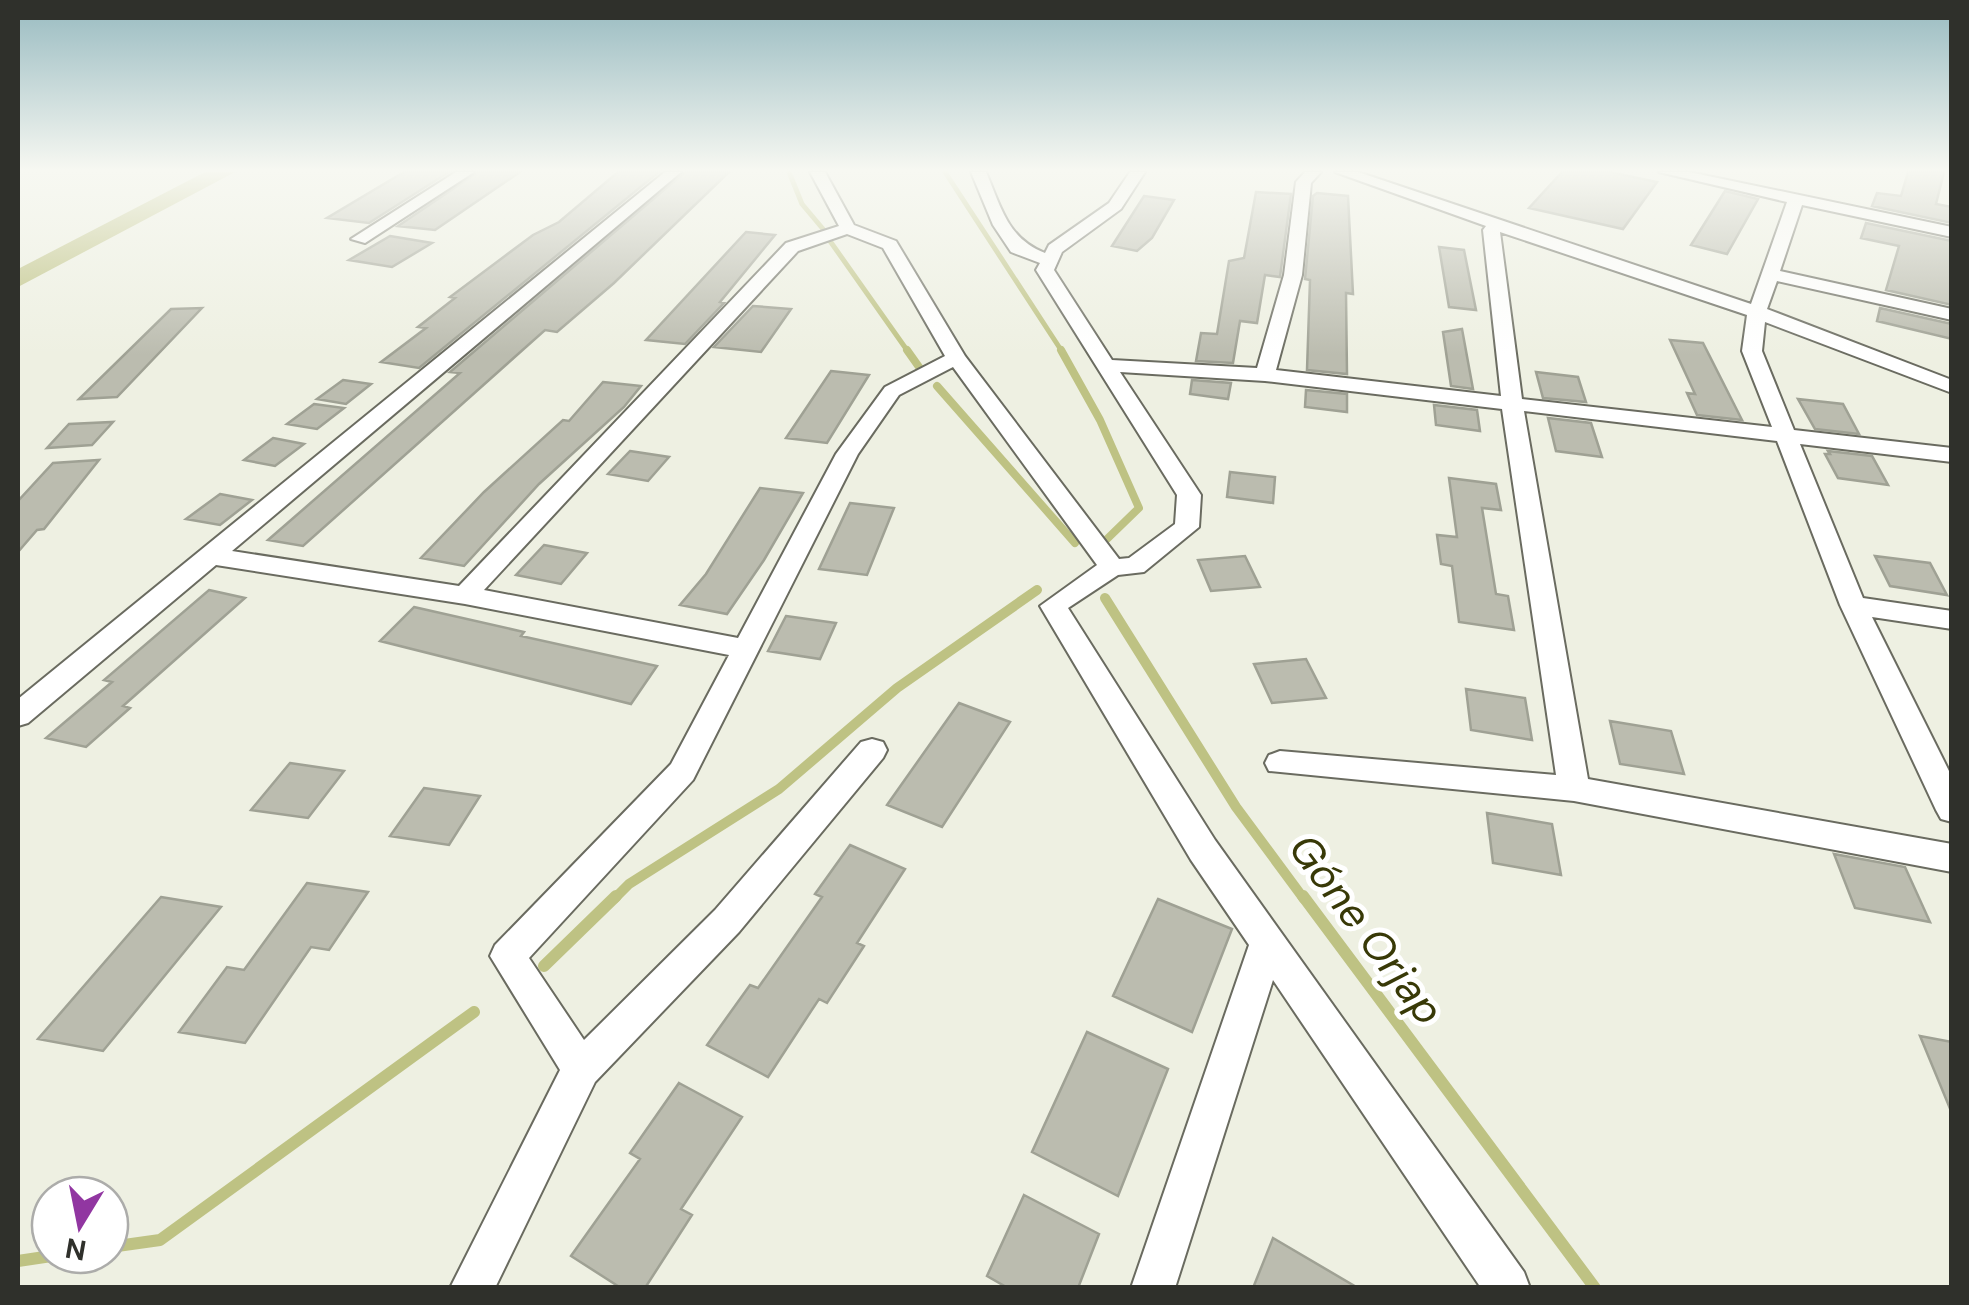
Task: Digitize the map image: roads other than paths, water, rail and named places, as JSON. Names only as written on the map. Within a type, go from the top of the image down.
[{"type":"street","points":[[359,239],[369,233]]},
{"type":"street","points":[[18,715],[601,233]]},
{"type":"street","points":[[465,595],[792,247],[834,233]]},
{"type":"street","points":[[860,233],[890,245],[956,358],[1112,568]]},
{"type":"street","points":[[1006,233],[1017,248],[1050,261]]},
{"type":"street","points":[[1078,233],[1055,250],[1045,270],[1189,495],[1187,527],[1135,566],[1112,568],[1053,606],[1202,850],[1508,1288]]},
{"type":"street","points":[[1266,374],[1293,274],[1298,233]]},
{"type":"street","points":[[1491,233],[1512,403],[1574,788]]},
{"type":"street","points":[[1529,233],[1756,312],[1952,388]]},
{"type":"street","points":[[1785,233],[1756,312],[1752,351],[1852,605],[1952,810]]},
{"type":"street","points":[[1771,274],[1952,315]]},
{"type":"street","points":[[581,1069],[508,956],[682,772],[848,454],[892,391],[956,358]]},
{"type":"street","points":[[1104,365],[1266,374],[1952,454]]},
{"type":"street","points":[[212,556],[465,595],[746,649]]},
{"type":"street","points":[[1852,605],[1952,620]]},
{"type":"street","points":[[472,1288],[581,1069],[727,921],[872,750]]},
{"type":"street","points":[[1280,763],[1574,788],[1952,858]]},
{"type":"street","points":[[1153,1288],[1268,941]]},
{"type":"waterway","points":[[985,233],[1063,353]]},
{"type":"waterway","name":"Góne Orjap","points":[[830,241],[909,353]]},
{"type":"waterway","name":"Góne Orjap","points":[[907,350],[919,367]]},
{"type":"waterway","points":[[1061,350],[1100,420],[1139,508],[1107,539]]},
{"type":"waterway","name":"Góne Orjap","points":[[937,386],[1075,543]]},
{"type":"waterway","points":[[614,899],[629,884],[779,789],[897,688],[1037,590]]},
{"type":"waterway","name":"Góne Orjap","points":[[1105,598],[1236,807],[1304,899]]},
{"type":"waterway","points":[[544,966],[616,896]]},
{"type":"waterway","name":"Góne Orjap","points":[[1303,896],[1595,1288]]},
{"type":"waterway","points":[[130,1244],[160,1240],[474,1012]]},
{"type":"waterway","points":[[18,1261],[30,1259]]}]
